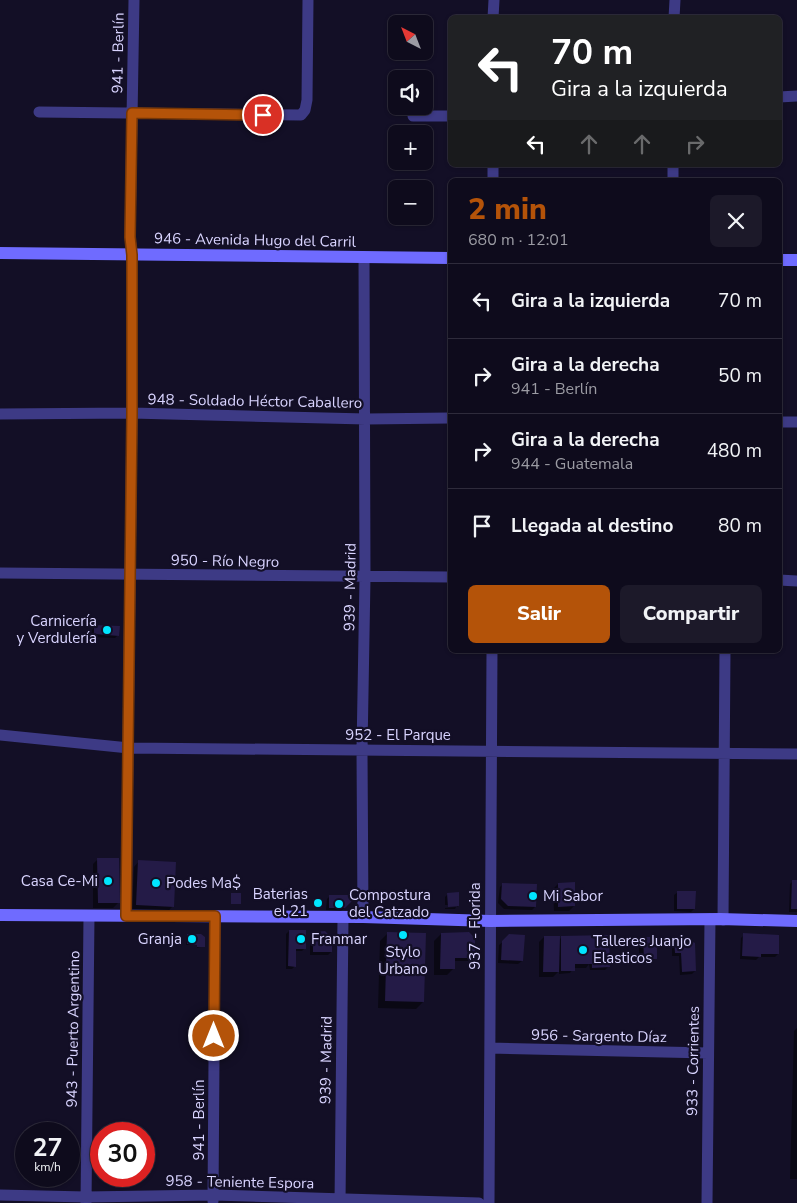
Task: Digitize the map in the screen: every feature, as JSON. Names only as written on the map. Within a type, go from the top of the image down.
[{"type":"main road","name":"946 - Avenida Hugo del Carril","points":[[0,253],[448,258]]},
{"type":"main road","points":[[782,260],[797,260]]},
{"type":"main road","points":[[0,915],[363,917],[490,921],[716,919],[797,921]]},
{"type":"street","name":"941 - Berlín","points":[[126,916],[132,413],[132,255],[130,237],[134,0]]},
{"type":"street","points":[[39,112],[301,115],[305,110],[307,100],[308,0]]},
{"type":"street","points":[[494,0],[494,15]]},
{"type":"street","points":[[674,15],[675,0]]},
{"type":"street","points":[[782,96],[797,96]]},
{"type":"street","points":[[413,116],[448,116]]},
{"type":"street","name":"939 - Madrid","points":[[363,917],[362,750],[366,419],[364,257]]},
{"type":"street","name":"948 - Soldado Héctor Caballero","points":[[0,414],[132,413],[366,419],[448,418]]},
{"type":"street","points":[[782,422],[797,422]]},
{"type":"street","name":"950 - Río Negro","points":[[0,573],[365,578],[448,577]]},
{"type":"street","points":[[782,580],[797,580]]},
{"type":"street","name":"937 - Florida","points":[[490,1203],[492,653]]},
{"type":"street","name":"933 - Corrientes","points":[[706,1203],[708,1053],[725,754],[726,653]]},
{"type":"street","name":"952 - El Parque","points":[[0,735],[129,748],[797,754]]},
{"type":"street","name":"943 - Puerto Argentino","points":[[86,1200],[89,916]]},
{"type":"street","name":"941 - Berlín","points":[[213,1199],[215,916]]},
{"type":"street","name":"939 - Madrid","points":[[340,1201],[343,918]]},
{"type":"street","name":"956 - Sargento Díaz","points":[[490,1048],[708,1053]]},
{"type":"street","name":"958 - Teniente Espora","points":[[0,1195],[86,1200],[213,1199],[478,1203]]},
{"type":"building","name":"Carnicería y Verdulería","points":[[94,625],[120,626],[119,636],[94,634]]},
{"type":"building","name":"Casa Ce-Mi","points":[[97,858],[119,858],[120,903],[98,903]]},
{"type":"building","name":"Podes Ma$","points":[[138,860],[176,862],[174,907],[136,905]]},
{"type":"building","points":[[792,880],[797,880],[797,909],[791,909]]},
{"type":"building","points":[[575,882],[575,906],[558,907],[558,883]]},
{"type":"building","points":[[502,883],[537,884],[536,907],[508,906],[501,899]]},
{"type":"building","points":[[677,891],[696,891],[695,909],[677,909]]},
{"type":"building","points":[[459,892],[459,906],[448,907],[447,893]]},
{"type":"building","points":[[231,893],[241,893],[241,904],[231,904]]},
{"type":"building","name":"Compostura del Catzado","points":[[329,895],[351,895],[352,901],[345,908],[329,908]]},
{"type":"building","name":"Baterias el 21","points":[[313,899],[322,899],[322,908],[313,907]]},
{"type":"building","points":[[289,930],[306,930],[306,949],[296,949],[296,967],[288,966]]},
{"type":"building","points":[[325,931],[332,938],[332,952],[313,952],[313,932]]},
{"type":"building","points":[[387,932],[426,933],[424,1002],[385,1001]]},
{"type":"building","points":[[469,932],[475,938],[475,958],[455,958],[455,969],[440,969],[441,933]]},
{"type":"building","points":[[743,933],[779,935],[779,954],[761,954],[761,957],[742,956]]},
{"type":"building","points":[[187,934],[201,934],[205,937],[205,947],[187,944]]},
{"type":"building","points":[[509,934],[525,935],[523,961],[501,960],[502,941]]},
{"type":"building","points":[[609,935],[610,967],[592,968],[592,964],[575,964],[575,971],[561,971],[561,936]]},
{"type":"building","points":[[544,936],[560,936],[559,972],[543,972]]},
{"type":"building","points":[[643,937],[657,937],[657,959],[644,959]]},
{"type":"building","points":[[674,939],[687,939],[695,943],[696,971],[682,972],[681,953],[675,953]]},
{"type":"place","name":"Carnicería y Verdulería","points":[[107,630]]},
{"type":"place","name":"Casa Ce-Mi","points":[[108,881]]},
{"type":"place","name":"Podes Ma$","points":[[156,883]]},
{"type":"place","name":"Mi Sabor","points":[[533,896]]},
{"type":"place","name":"Baterias el 21","points":[[318,903]]},
{"type":"place","name":"Compostura del Catzado","points":[[339,904]]},
{"type":"place","name":"Stylo Urbano","points":[[403,935]]},
{"type":"place","name":"Granja","points":[[192,939]]},
{"type":"place","name":"Franmar","points":[[301,939]]},
{"type":"place","name":"Talleres Juanjo Elasticos","points":[[583,950]]},
{"type":"route","points":[[214,1036],[215,916],[126,916],[132,413],[132,255],[130,237],[132,113],[263,115]]}]
